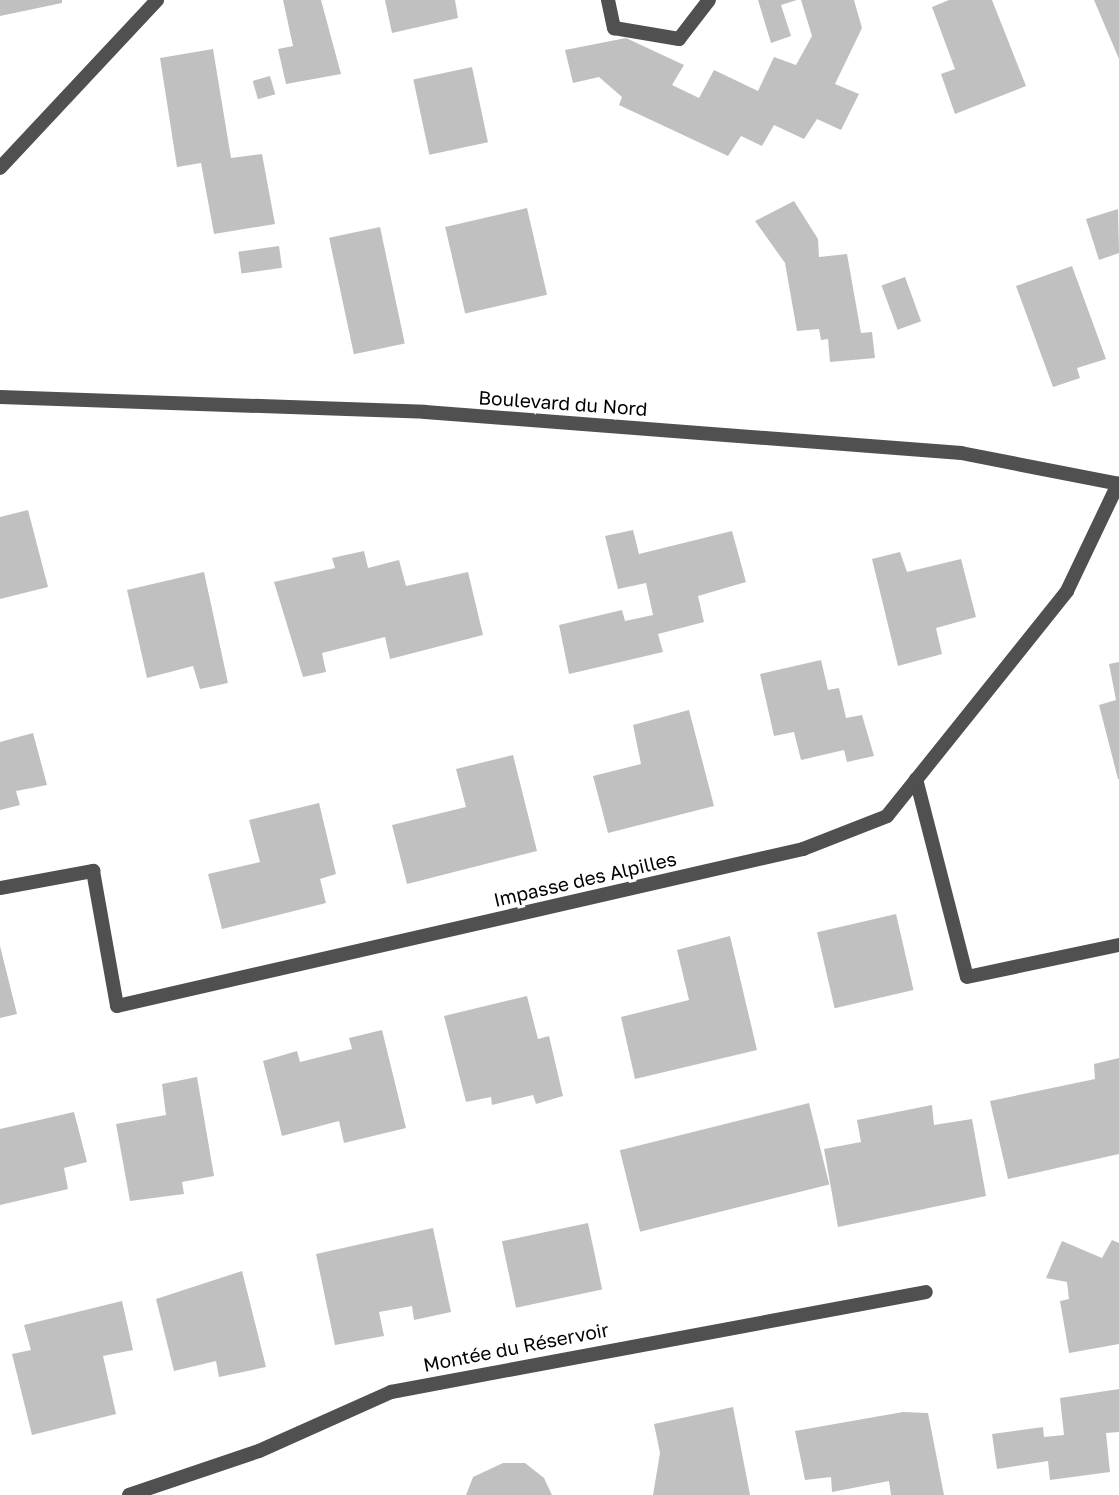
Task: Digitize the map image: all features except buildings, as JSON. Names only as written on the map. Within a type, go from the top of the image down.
[{"type":"street","points":[[0,168],[158,0]]},
{"type":"street","points":[[608,0],[614,29],[679,39],[709,0]]},
{"type":"street","name":"Boulevard du Nord","points":[[0,397],[425,412],[934,451],[1119,484]]},
{"type":"street","name":"Impasse des Alpilles","points":[[0,888],[93,871],[117,1006],[803,849],[887,816],[1067,591],[1119,484]]},
{"type":"street","points":[[916,779],[967,977],[1119,945]]},
{"type":"street","name":"Montée du Réservoir","points":[[129,1495],[259,1451],[391,1392],[926,1292]]}]
